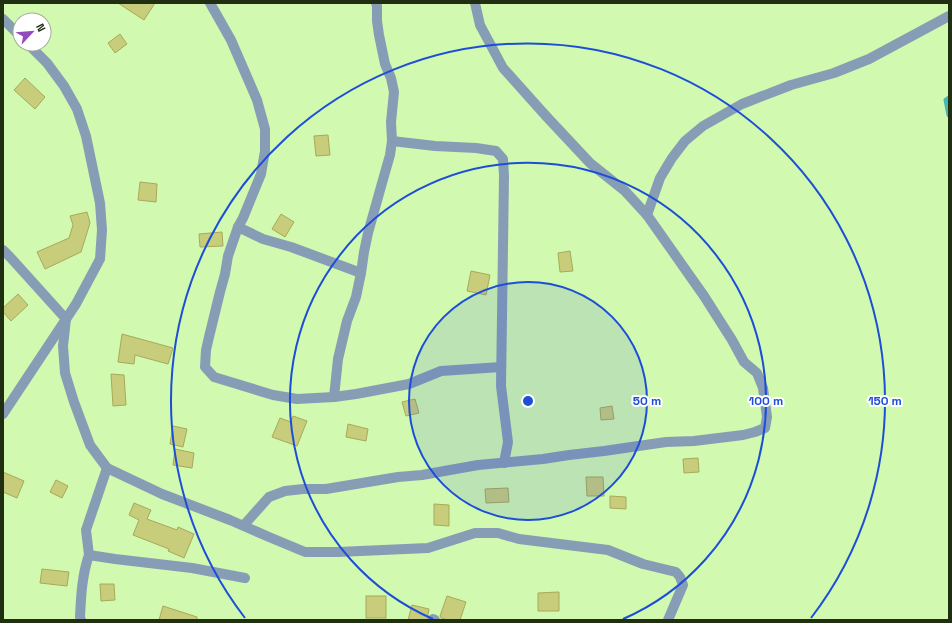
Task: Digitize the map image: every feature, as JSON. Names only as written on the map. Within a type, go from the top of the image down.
[{"type":"street","points":[[210,3],[231,40],[257,100],[265,129],[265,151],[261,174],[238,227],[228,256],[206,350],[206,367],[214,377],[273,395],[298,399],[334,397],[408,384],[441,371],[501,367]]},
{"type":"street","points":[[334,397],[338,359],[347,321],[356,297],[362,273],[368,233],[390,155],[392,141],[391,122],[394,92],[391,78],[385,64],[379,35],[376,3]]},
{"type":"street","points":[[244,525],[269,497],[285,491],[326,489],[478,465],[604,452],[666,442],[694,441],[743,435],[765,428],[768,417],[763,388],[756,373],[744,362],[704,296],[647,215],[625,191],[590,163],[503,68],[480,25],[475,3]]},
{"type":"street","points":[[647,215],[660,178],[672,158],[685,141],[703,126],[742,104],[790,85],[834,73],[869,59],[949,16]]},
{"type":"street","points":[[3,19],[12,28]]},
{"type":"street","points":[[3,414],[66,320],[100,259],[102,230],[100,203],[86,136],[77,109],[64,86],[47,63],[36,52]]},
{"type":"street","points":[[392,141],[496,151],[503,159],[501,386],[508,442],[504,462]]},
{"type":"street","points":[[238,227],[263,239],[292,247],[362,273]]},
{"type":"street","points":[[3,250],[66,320],[63,346],[66,373],[74,402],[90,445],[107,468],[162,494],[244,525],[305,552],[428,548],[475,533],[498,533],[519,539],[608,550],[643,564],[676,572],[683,585],[668,620]]},
{"type":"street","points":[[3,396],[10,404]]},
{"type":"street","points":[[81,620],[81,593],[84,568],[89,555],[86,530],[107,468]]},
{"type":"street","points":[[89,555],[192,568],[246,578]]},
{"type":"building","points":[[118,3],[155,3],[144,20]]},
{"type":"building","points":[[120,34],[127,44],[115,53],[108,43]]},
{"type":"building","points":[[25,78],[45,97],[35,109],[14,90]]},
{"type":"building","points":[[328,135],[330,155],[316,156],[314,136]]},
{"type":"building","points":[[140,182],[157,184],[156,202],[138,200]]},
{"type":"building","points":[[87,212],[90,223],[81,252],[45,269],[37,252],[69,238],[73,225],[70,216]]},
{"type":"building","points":[[281,214],[294,222],[285,237],[272,229]]},
{"type":"building","points":[[222,232],[223,246],[200,247],[199,234]]},
{"type":"building","points":[[570,251],[573,271],[560,272],[558,253]]},
{"type":"building","points":[[471,271],[490,275],[486,295],[467,291]]},
{"type":"building","points":[[18,294],[28,305],[11,321],[3,312],[3,308]]},
{"type":"building","points":[[122,334],[173,348],[168,364],[135,355],[134,364],[118,362]]},
{"type":"building","points":[[111,374],[124,375],[126,405],[113,406]]},
{"type":"building","points":[[415,399],[419,413],[406,416],[402,402]]},
{"type":"building","points":[[612,406],[614,419],[601,420],[600,408]]},
{"type":"building","points":[[293,416],[307,421],[297,446],[272,437],[280,418],[291,422]]},
{"type":"building","points":[[348,424],[368,429],[366,441],[346,437]]},
{"type":"building","points":[[173,426],[187,429],[183,447],[170,444]]},
{"type":"building","points":[[175,449],[194,453],[192,468],[173,465]]},
{"type":"building","points":[[698,458],[699,472],[684,473],[683,459]]},
{"type":"building","points":[[3,472],[24,481],[17,498],[3,492]]},
{"type":"building","points":[[586,477],[603,477],[604,496],[587,496]]},
{"type":"building","points":[[56,480],[68,486],[62,498],[50,492]]},
{"type":"building","points":[[508,488],[509,502],[486,503],[485,489]]},
{"type":"building","points":[[610,496],[626,497],[626,509],[610,508]]},
{"type":"building","points":[[134,503],[151,510],[147,519],[177,530],[178,527],[194,534],[184,558],[168,551],[169,549],[133,535],[139,520],[129,515]]},
{"type":"building","points":[[434,504],[449,505],[449,526],[434,525]]},
{"type":"building","points":[[42,569],[69,572],[67,586],[40,583]]},
{"type":"building","points":[[100,584],[114,584],[115,600],[101,601]]},
{"type":"building","points":[[559,592],[559,611],[538,611],[538,593]]},
{"type":"building","points":[[366,596],[386,596],[386,618],[366,618]]},
{"type":"building","points":[[447,596],[466,602],[460,620],[448,620],[441,618],[440,616]]},
{"type":"building","points":[[412,605],[429,609],[427,620],[408,620]]},
{"type":"building","points":[[163,606],[197,617],[197,620],[159,620]]},
{"type":"waterway","points":[[949,98],[946,100],[949,115]]}]
